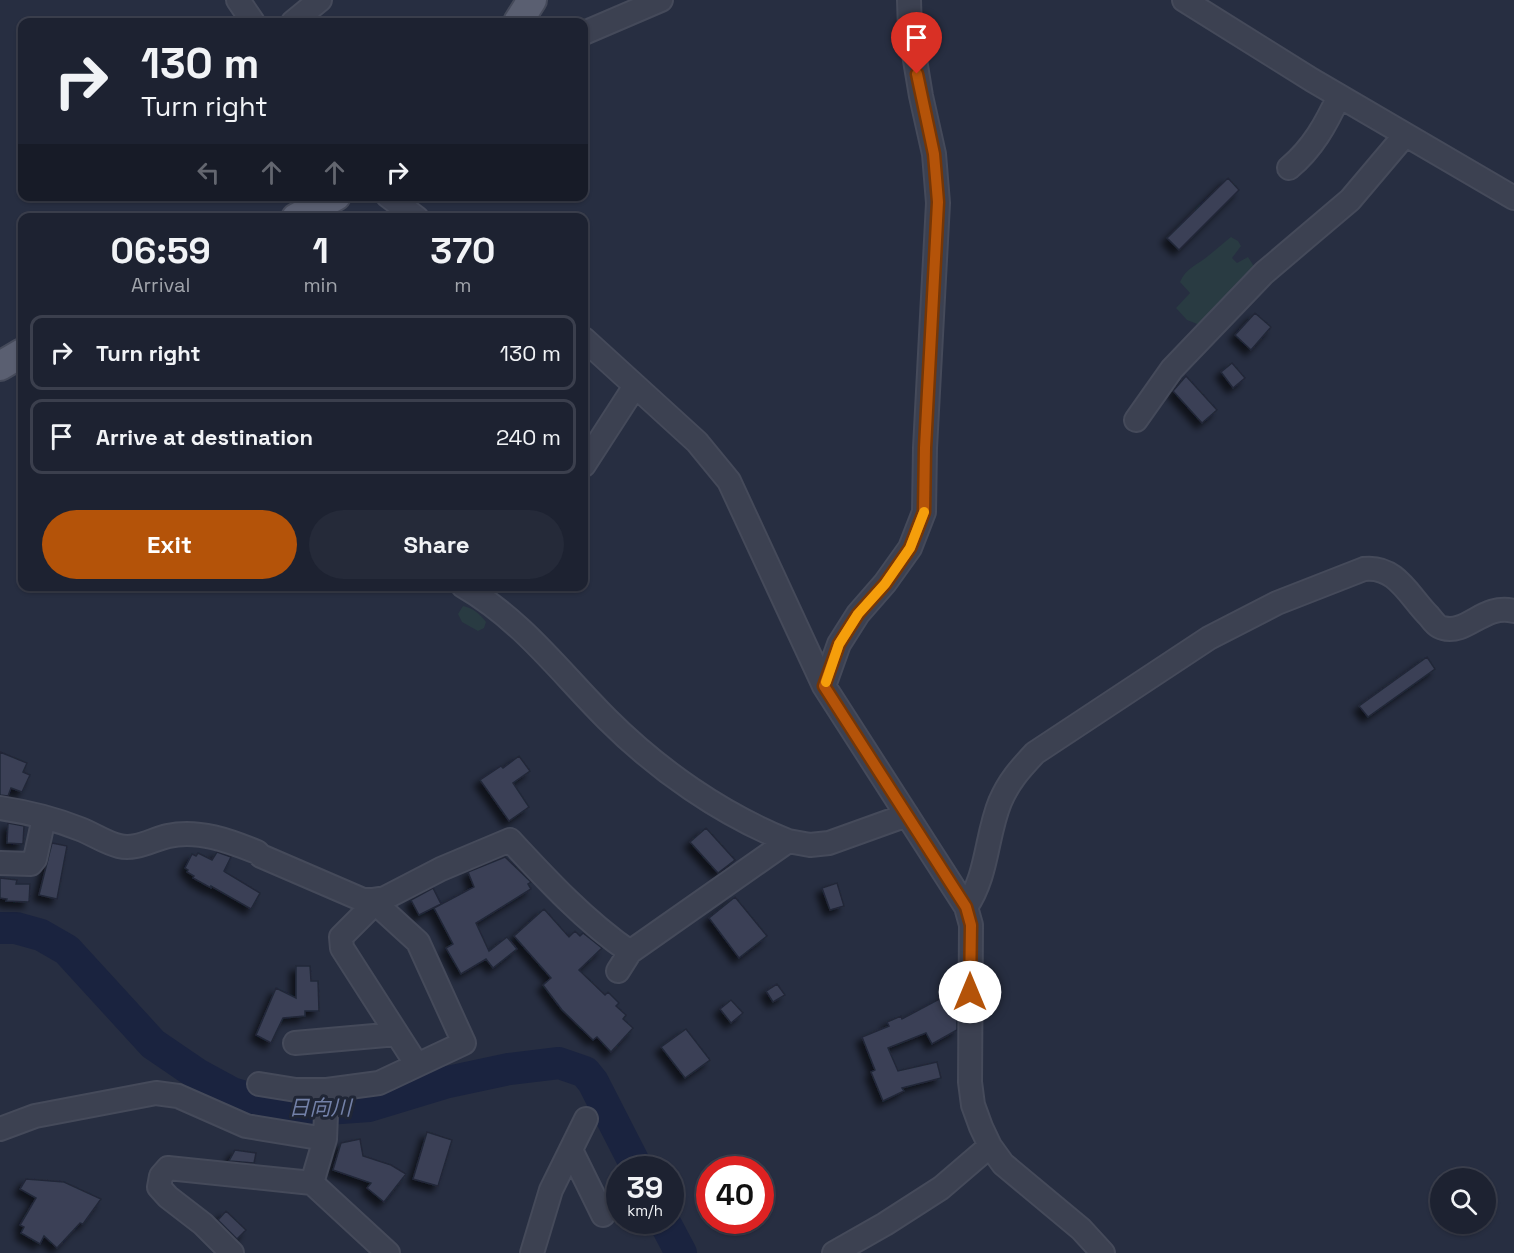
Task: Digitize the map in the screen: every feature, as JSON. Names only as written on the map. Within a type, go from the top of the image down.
[{"type":"main road","points":[[521,18],[532,0]]},
{"type":"main road","points":[[305,213],[327,201]]},
{"type":"street","points":[[238,0],[251,18]]},
{"type":"street","points":[[298,18],[320,0]]},
{"type":"street","points":[[588,31],[661,0]]},
{"type":"street","points":[[824,686],[839,644],[858,614],[885,584],[910,548],[924,512],[925,448],[938,202],[934,154],[910,30],[909,0]]},
{"type":"street","points":[[1184,0],[1339,96],[1514,198]]},
{"type":"street","points":[[1289,168],[1312,146],[1339,96]]},
{"type":"street","points":[[1136,420],[1172,369],[1264,273],[1350,200],[1405,135]]},
{"type":"street","points":[[395,201],[410,213]]},
{"type":"street","points":[[588,343],[697,442],[729,481],[824,686],[966,907],[971,925],[970,1082],[973,1105],[990,1146],[1003,1164],[1081,1229],[1103,1253]]},
{"type":"street","points":[[588,459],[635,386]]},
{"type":"street","points":[[966,907],[974,896],[982,874],[999,804],[1012,778],[1035,753],[1209,638],[1300,593],[1364,569],[1374,568],[1395,576],[1419,607],[1445,629],[1455,629],[1498,609],[1514,611]]},
{"type":"street","points":[[471,591],[504,613],[609,721],[646,755],[689,788],[763,831],[788,841],[810,845],[829,843],[907,815]]},
{"type":"street","points":[[0,808],[25,812],[78,828],[118,846],[134,847],[169,836],[191,834],[220,839],[257,852],[261,856],[363,900],[373,902],[386,898],[441,869],[510,840],[554,887],[616,943],[630,952]]},
{"type":"street","points":[[0,863],[31,864],[35,859],[44,818]]},
{"type":"street","points":[[618,971],[630,952],[788,841]]},
{"type":"street","points":[[373,902],[341,937],[342,948],[417,1065]]},
{"type":"street","points":[[259,1084],[327,1093],[379,1083],[464,1043],[418,942],[373,902]]},
{"type":"street","points":[[295,1043],[397,1034]]},
{"type":"street","points":[[312,1183],[325,1136],[327,1093]]},
{"type":"street","points":[[0,1129],[35,1116],[156,1094],[178,1096],[246,1126],[325,1136]]},
{"type":"street","points":[[532,1253],[551,1191],[586,1119]]},
{"type":"street","points":[[834,1253],[941,1188],[990,1146]]},
{"type":"street","points":[[571,1150],[603,1215]]},
{"type":"street","points":[[232,1253],[203,1224],[168,1197],[159,1187],[161,1176],[168,1168],[312,1183],[388,1253]]},
{"type":"shaded area","points":[[1231,237],[1241,246],[1232,258],[1237,263],[1248,257],[1255,268],[1205,327],[1187,320],[1176,308],[1190,293],[1180,282],[1182,277]]},
{"type":"shaded area","points":[[463,606],[481,616],[486,622],[484,628],[478,631],[462,622],[458,614]]},
{"type":"building","points":[[1228,178],[1239,190],[1179,250],[1167,238]]},
{"type":"building","points":[[1255,313],[1271,327],[1251,350],[1235,335]]},
{"type":"building","points":[[1232,363],[1245,378],[1233,388],[1221,372]]},
{"type":"building","points":[[1186,376],[1217,410],[1202,423],[1173,391]]},
{"type":"building","points":[[1427,657],[1435,669],[1368,717],[1359,706]]},
{"type":"building","points":[[0,752],[27,763],[23,772],[30,775],[22,792],[11,788],[8,796],[0,795]]},
{"type":"building","points":[[519,756],[530,771],[513,783],[529,807],[509,821],[480,780],[501,766],[503,768]]},
{"type":"building","points":[[8,823],[24,826],[23,844],[7,843]]},
{"type":"building","points":[[706,828],[735,860],[718,873],[690,842]]},
{"type":"building","points":[[52,843],[67,846],[57,899],[39,895]]},
{"type":"building","points":[[217,852],[231,857],[225,872],[260,893],[251,909],[193,878],[194,876],[187,872],[185,868],[192,854],[196,856],[198,853],[212,860]]},
{"type":"building","points":[[505,857],[531,882],[528,884],[531,889],[476,923],[489,951],[507,937],[517,949],[493,968],[486,959],[461,974],[446,948],[453,944],[434,908],[474,887],[468,872]]},
{"type":"building","points":[[0,878],[17,880],[16,884],[30,884],[29,902],[6,901],[7,899],[0,898]]},
{"type":"building","points":[[837,883],[844,906],[830,910],[822,888]]},
{"type":"building","points":[[433,888],[441,904],[419,915],[411,900]]},
{"type":"building","points":[[735,897],[767,936],[739,958],[709,918]]},
{"type":"building","points":[[544,909],[569,937],[575,931],[580,936],[583,933],[602,948],[579,970],[605,995],[608,992],[619,1003],[616,1006],[626,1015],[623,1019],[633,1028],[611,1052],[597,1037],[593,1040],[562,1010],[543,985],[551,978],[514,936]]},
{"type":"building","points":[[296,966],[310,966],[311,981],[318,981],[319,1011],[305,1011],[305,1016],[283,1018],[271,1043],[256,1035],[276,988],[296,998]]},
{"type":"building","points":[[777,984],[785,995],[773,1002],[766,991]]},
{"type":"building","points":[[943,997],[957,1020],[957,1030],[932,1044],[926,1033],[888,1048],[898,1071],[937,1062],[941,1078],[902,1088],[904,1091],[883,1101],[871,1072],[875,1070],[862,1037],[889,1026],[887,1022],[901,1016],[902,1019]]},
{"type":"building","points":[[731,1000],[743,1013],[731,1023],[720,1009]]},
{"type":"building","points":[[686,1029],[710,1060],[685,1078],[661,1047]]},
{"type":"building","points":[[427,1132],[452,1140],[438,1186],[413,1179]]},
{"type":"building","points":[[360,1139],[363,1156],[391,1165],[406,1174],[384,1202],[367,1188],[371,1183],[333,1170],[341,1143]]},
{"type":"building","points":[[235,1150],[256,1153],[254,1163],[229,1161]]},
{"type":"building","points":[[26,1179],[64,1182],[101,1199],[83,1224],[80,1223],[57,1248],[44,1236],[40,1244],[21,1233],[24,1227],[20,1225],[36,1198],[20,1189]]},
{"type":"building","points":[[226,1211],[246,1230],[237,1239],[218,1220]]},
{"type":"waterway","name":"日向川","points":[[0,928],[16,928],[41,935],[67,950],[153,1044],[197,1074],[232,1093],[279,1107],[313,1110],[369,1106],[448,1082],[509,1069],[559,1063],[585,1072],[593,1082],[631,1156]]},
{"type":"waterway","name":"日向川","points":[[671,1234],[681,1253]]},
{"type":"slow traffic","points":[[826,682],[839,644],[858,614],[885,584],[910,548],[924,512]]},
{"type":"route","points":[[917,74],[934,154],[938,202],[925,448],[924,512],[910,548],[885,584],[858,614],[839,644],[824,686],[966,907],[971,925],[970,992]]}]
